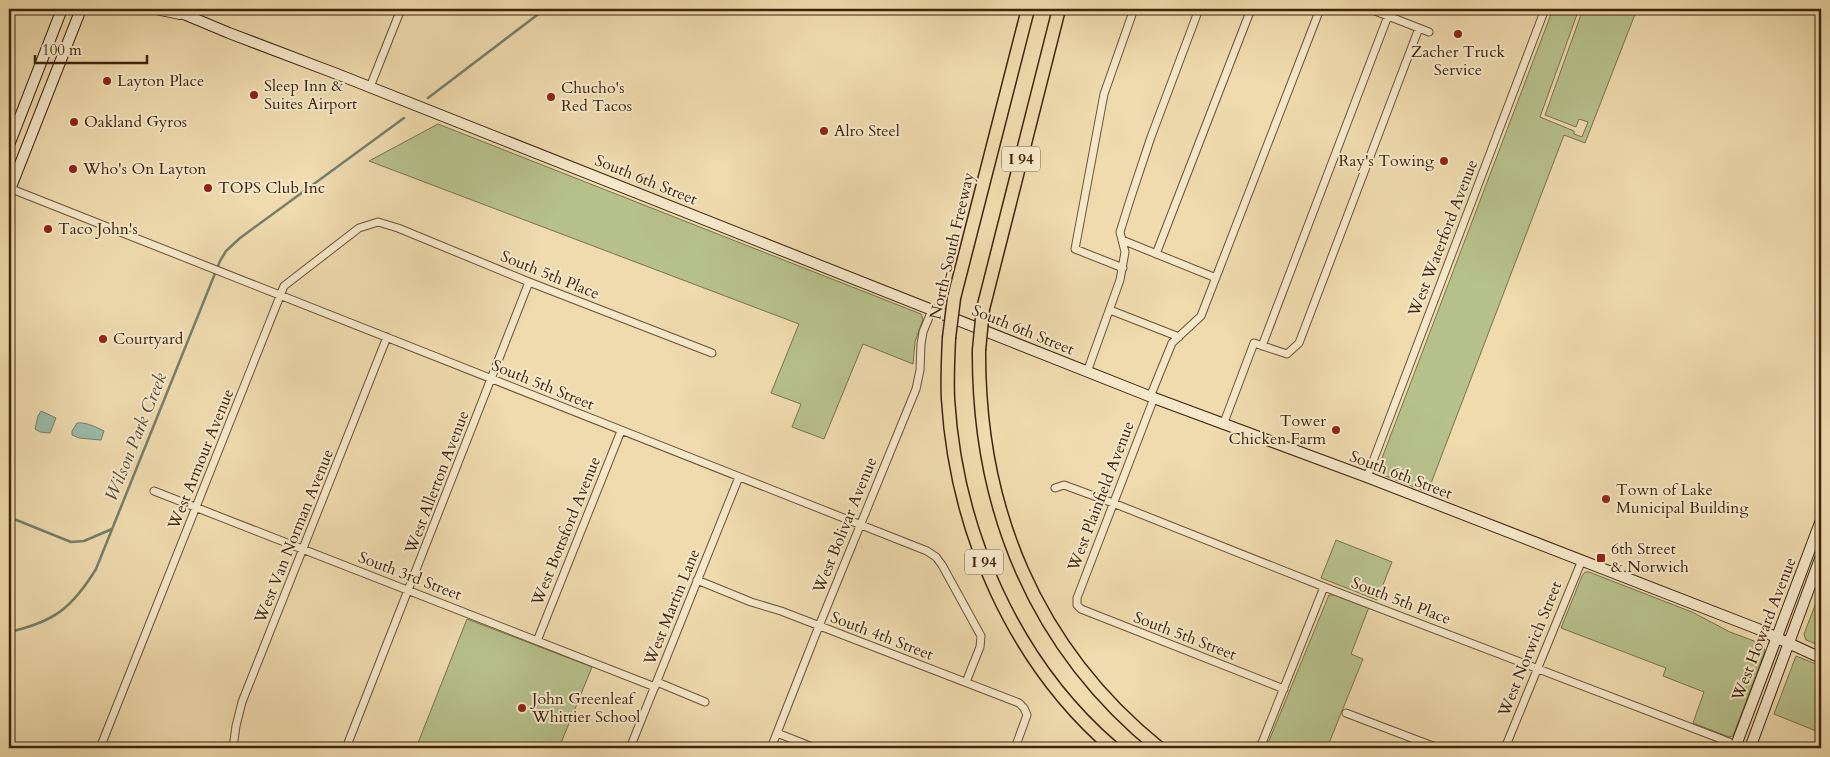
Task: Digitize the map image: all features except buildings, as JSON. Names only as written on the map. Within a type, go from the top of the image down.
[{"type":"highway","name":"North-South Freeway","points":[[1028,9],[954,298],[949,338],[948,399],[958,474],[988,576],[1034,658],[1082,719],[1113,748]]},
{"type":"highway","name":"I 94","points":[[1059,9],[984,309],[979,350],[981,419],[988,465],[1002,519],[1015,555],[1047,621],[1088,679],[1113,707],[1159,748]]},
{"type":"street","points":[[9,145],[62,9]]},
{"type":"street","points":[[9,190],[81,9]]},
{"type":"street","name":"South 6th Street","points":[[156,9],[186,15]]},
{"type":"street","name":"South 6th Street","points":[[175,9],[186,15],[1152,398],[1367,477],[1758,629],[1821,658]]},
{"type":"street","points":[[370,87],[401,9]]},
{"type":"street","points":[[1122,268],[1075,249],[1104,94],[1134,9]]},
{"type":"street","points":[[1087,372],[1110,310],[1122,268],[1125,252],[1120,232],[1151,138],[1199,9]]},
{"type":"street","points":[[1156,254],[1251,9]]},
{"type":"street","name":"West Plainfield Avenue","points":[[1078,605],[1076,598],[1172,343],[1201,316],[1320,9]]},
{"type":"street","points":[[1370,9],[1429,32]]},
{"type":"street","name":"West Waterford Avenue","points":[[1367,477],[1546,9]]},
{"type":"street","points":[[1262,346],[1388,16]]},
{"type":"street","points":[[1223,425],[1254,343],[1287,354],[1300,343],[1419,28]]},
{"type":"street","name":"South 5th Street","points":[[9,190],[388,337],[927,551],[936,557],[942,565],[981,636],[980,647],[966,682]]},
{"type":"street","name":"South 5th Place","points":[[378,222],[398,228],[529,282],[712,353]]},
{"type":"street","name":"West Armour Avenue","points":[[100,748],[284,286],[359,228],[378,222]]},
{"type":"street","points":[[1122,240],[1216,278]]},
{"type":"street","name":"West Allerton Avenue","points":[[346,748],[529,282]]},
{"type":"street","name":"West Bolivar Avenue","points":[[771,748],[916,389],[920,370],[920,344],[932,310]]},
{"type":"street","points":[[1110,310],[1179,337]]},
{"type":"street","name":"West Van Norman Avenue","points":[[233,748],[242,702],[388,337]]},
{"type":"street","name":"West Bottsford Avenue","points":[[537,641],[620,430]]},
{"type":"street","name":"West Martin Lane","points":[[630,748],[739,477]]},
{"type":"street","name":"South 5th Place","points":[[1056,488],[1064,485],[1113,503],[1324,587],[1729,742],[1735,748]]},
{"type":"street","name":"South 3rd Street","points":[[154,492],[537,641],[705,702]]},
{"type":"street","name":"West Howard Avenue","points":[[1735,748],[1821,520]]},
{"type":"street","name":"West Howard Avenue","points":[[1750,748],[1821,556]]},
{"type":"street","name":"West Norwich Street","points":[[1505,748],[1582,560]]},
{"type":"street","name":"South 4th Street","points":[[697,580],[1015,701],[1026,711],[1026,721],[1015,748]]},
{"type":"street","points":[[1260,748],[1324,587]]},
{"type":"street","name":"South 5th Street","points":[[1078,605],[1081,609],[1284,689]]},
{"type":"street","points":[[1346,712],[1438,748]]},
{"type":"street","points":[[777,733],[814,748]]},
{"type":"green space","points":[[1553,9],[1579,9],[1540,117],[1574,131],[1574,134],[1582,137],[1588,122],[1579,119],[1576,127],[1545,115],[1583,9],[1637,9],[1585,143],[1564,135],[1430,486],[1424,491],[1383,475],[1379,466]]},
{"type":"green space","points":[[438,124],[921,314],[923,319],[915,342],[913,364],[863,344],[824,439],[792,427],[801,404],[771,393],[799,324],[369,161]]},
{"type":"green space","points":[[1336,540],[1392,562],[1377,600],[1321,578]]},
{"type":"green space","points":[[1585,572],[1692,612],[1730,632],[1762,644],[1765,651],[1733,736],[1729,737],[1693,723],[1704,692],[1663,676],[1666,668],[1561,628]]},
{"type":"green space","points":[[1821,590],[1821,646],[1806,640],[1804,634]]},
{"type":"green space","points":[[1329,595],[1369,607],[1351,654],[1363,659],[1327,748],[1266,748]]},
{"type":"green space","name":"John Greenleaf Whittier School","points":[[467,619],[592,667],[559,748],[416,748]]},
{"type":"green space","points":[[1796,656],[1821,666],[1821,733],[1774,714]]},
{"type":"shaded area","points":[[41,411],[56,418],[50,433],[40,432],[35,429]]},
{"type":"shaded area","points":[[77,423],[94,426],[104,431],[101,440],[79,438],[72,435],[72,431]]},
{"type":"waterway","name":"Wilson Park Creek","points":[[428,98],[545,9]]},
{"type":"waterway","name":"Wilson Park Creek","points":[[9,632],[38,623],[60,611],[79,594],[96,569],[220,261],[226,251],[240,238],[404,118]]},
{"type":"waterway","points":[[9,517],[71,542],[84,541],[112,529]]},
{"type":"place","name":"Zacher Truck Service","points":[[1458,34]]},
{"type":"place","name":"Layton Place","points":[[107,81]]},
{"type":"place","name":"Sleep Inn & Suites Airport","points":[[254,95]]},
{"type":"place","name":"Chucho's Red Tacos","points":[[551,97]]},
{"type":"place","name":"Oakland Gyros","points":[[74,122]]},
{"type":"place","name":"Alro Steel","points":[[824,131]]},
{"type":"place","name":"Ray's Towing","points":[[1444,161]]},
{"type":"place","name":"Who's On Layton","points":[[73,169]]},
{"type":"place","name":"TOPS Club Inc","points":[[208,188]]},
{"type":"place","name":"Taco John's","points":[[48,229]]},
{"type":"place","name":"Courtyard","points":[[103,339]]},
{"type":"place","name":"Tower Chicken Farm","points":[[1336,430]]},
{"type":"place","name":"Town of Lake Municipal Building","points":[[1606,499]]},
{"type":"place","name":"6th Street & Norwich","points":[[1601,558]]},
{"type":"place","name":"John Greenleaf Whittier School","points":[[522,708]]}]
